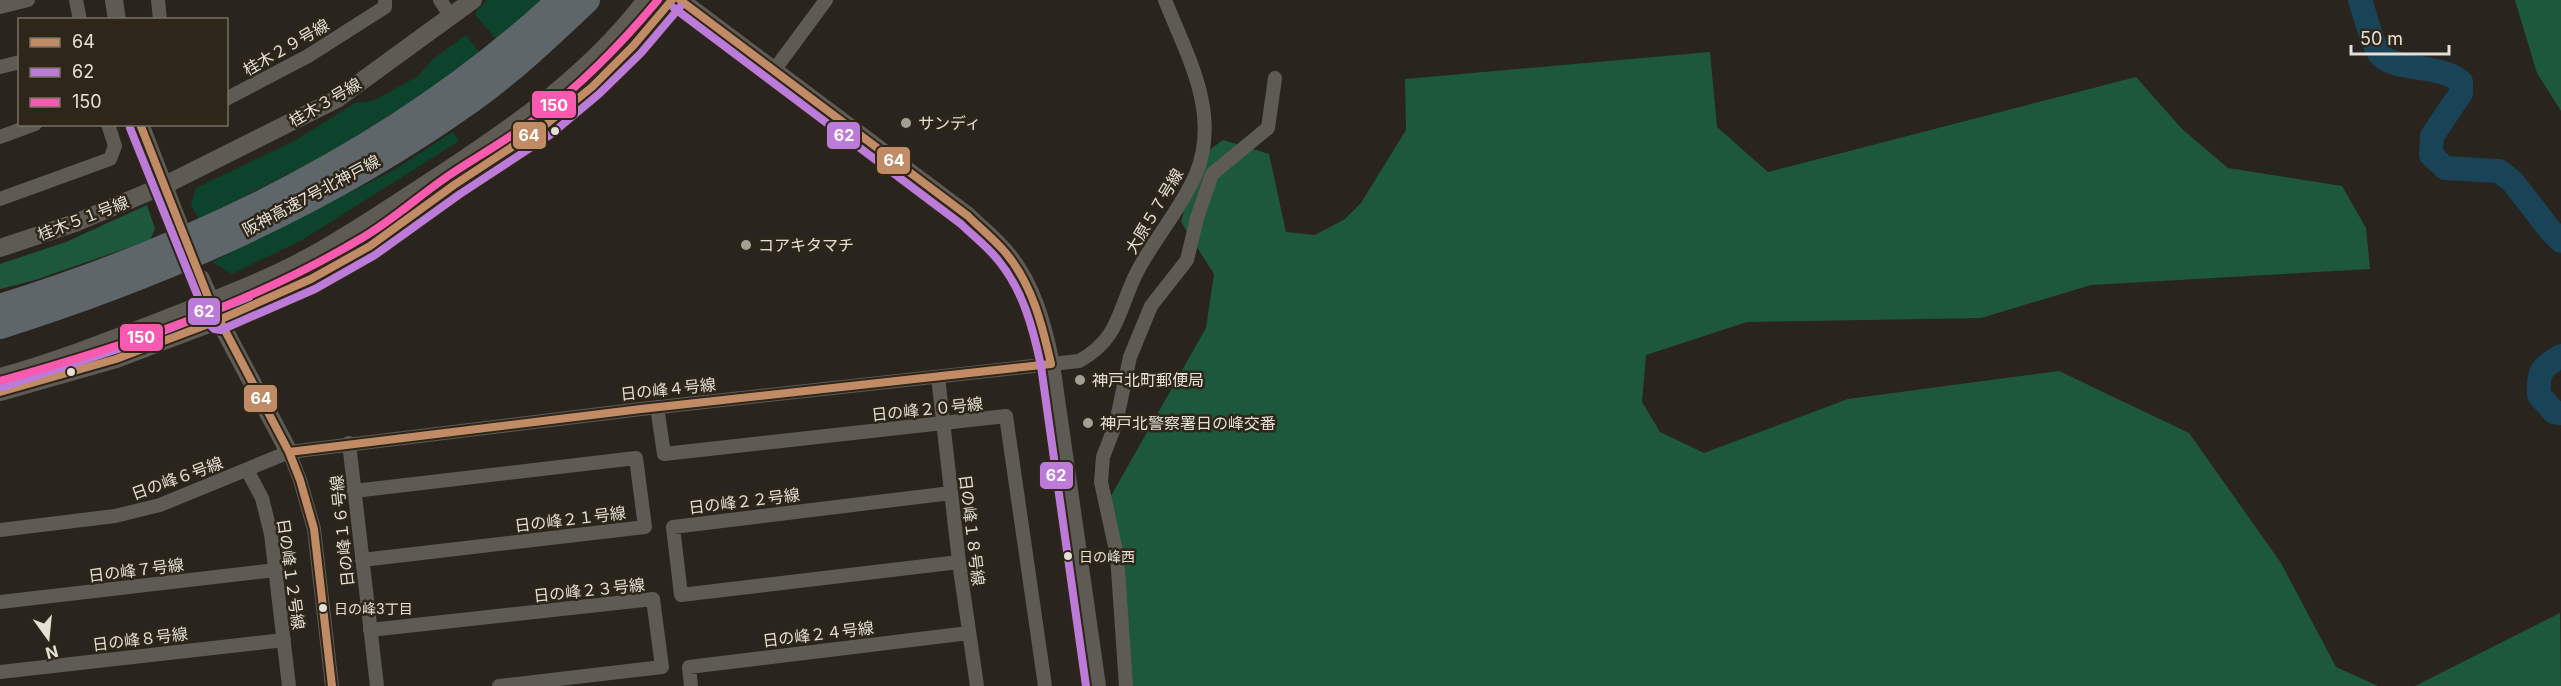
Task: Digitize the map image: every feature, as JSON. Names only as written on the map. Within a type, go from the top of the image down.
[{"type":"highway","name":"阪神高速7号北神戸線","points":[[0,307],[48,292],[200,232],[321,171],[399,127],[456,87],[560,0]]},
{"type":"highway","name":"阪神高速7号北神戸線","points":[[0,326],[54,309],[144,275],[196,253],[329,189],[408,142],[471,100],[539,46],[587,0]]},
{"type":"street","points":[[0,7],[28,0]]},
{"type":"street","points":[[76,0],[80,18]]},
{"type":"street","points":[[114,0],[117,18]]},
{"type":"street","points":[[158,0],[160,18]]},
{"type":"street","name":"桂木２９号線","points":[[228,98],[308,56],[385,7],[385,0]]},
{"type":"street","points":[[440,0],[451,17]]},
{"type":"street","name":"桂木３号線","points":[[165,185],[337,99],[472,0]]},
{"type":"street","points":[[0,377],[114,339],[210,302],[286,269],[350,234],[506,132],[567,84],[597,57],[646,0]]},
{"type":"street","points":[[0,392],[116,359],[219,320],[311,279],[370,246],[454,185],[544,126],[592,87],[633,46],[672,0]]},
{"type":"street","points":[[680,0],[775,69],[968,216],[1006,254],[1028,288],[1043,325],[1051,364],[1097,686]]},
{"type":"street","points":[[775,69],[826,0]]},
{"type":"street","name":"大原５７号線","points":[[1051,364],[1079,361],[1097,352],[1109,338],[1137,272],[1196,174],[1204,146],[1206,118],[1200,87],[1165,0]]},
{"type":"street","points":[[0,67],[18,62]]},
{"type":"street","points":[[1126,686],[1117,555],[1101,482],[1103,457],[1116,423],[1130,357],[1151,306],[1187,260],[1197,218],[1212,174],[1268,128],[1275,78]]},
{"type":"street","points":[[0,137],[30,126]]},
{"type":"street","points":[[0,199],[110,159],[115,146],[109,126]]},
{"type":"street","points":[[141,126],[179,225]]},
{"type":"street","name":"桂木５１号線","points":[[0,248],[75,223],[165,185]]},
{"type":"street","points":[[1179,204],[1197,218]]},
{"type":"street","points":[[201,279],[219,320],[289,452],[300,480],[314,529],[332,686]]},
{"type":"street","name":"日の峰４号線","points":[[289,452],[657,407],[1051,364]]},
{"type":"street","name":"日の峰１８号線","points":[[938,377],[959,562],[977,686]]},
{"type":"street","name":"日の峰２０号線","points":[[657,407],[664,454],[1006,416],[1045,686]]},
{"type":"street","name":"日の峰１６号線","points":[[349,443],[376,686]]},
{"type":"street","name":"日の峰６号線","points":[[0,530],[115,516],[160,505],[289,452]]},
{"type":"street","name":"日の峰２１号線","points":[[354,491],[636,458],[645,527],[362,560]]},
{"type":"street","name":"日の峰１２号線","points":[[247,470],[262,498],[272,534],[290,686]]},
{"type":"street","name":"日の峰２２号線","points":[[951,493],[673,526],[681,595],[959,562]]},
{"type":"street","name":"日の峰７号線","points":[[0,602],[276,570]]},
{"type":"street","name":"日の峰２３号線","points":[[370,630],[653,599],[662,667],[499,686]]},
{"type":"street","name":"日の峰２４号線","points":[[692,686],[689,667],[969,633]]},
{"type":"street","name":"日の峰８号線","points":[[0,671],[284,639]]},
{"type":"street","points":[[0,671],[2,686]]},
{"type":"green space","points":[[487,0],[544,0],[499,42],[476,16],[476,11]]},
{"type":"green space","points":[[2515,0],[2561,0],[2561,111],[2537,73]]},
{"type":"green space","points":[[466,35],[480,53],[438,85],[326,155],[199,219],[191,205],[196,188],[296,140],[355,103],[375,100],[418,76],[433,59]]},
{"type":"green space","points":[[1710,52],[1717,127],[1768,172],[2136,77],[2182,129],[2228,168],[2342,186],[2366,228],[2370,269],[2091,285],[1981,318],[1747,322],[1646,355],[1642,402],[1660,432],[1704,453],[1848,399],[2059,371],[2189,433],[2281,563],[2336,667],[2378,686],[1128,686],[1103,510],[1206,328],[1214,274],[1181,222],[1196,160],[1223,140],[1269,154],[1286,232],[1315,235],[1345,219],[1361,203],[1406,130],[1405,79]]},
{"type":"green space","points":[[453,132],[459,141],[302,240],[232,274],[212,262],[394,170]]},
{"type":"green space","points":[[147,205],[155,229],[150,240],[35,280],[0,289],[0,264],[66,242]]},
{"type":"green space","points":[[2560,613],[2561,686],[2415,686]]},
{"type":"waterway","points":[[2360,0],[2373,41],[2385,59],[2405,66],[2441,72],[2461,82],[2461,93],[2432,136],[2431,155],[2445,168],[2499,171],[2512,181],[2561,241]]},
{"type":"waterway","points":[[2561,356],[2542,371],[2539,387],[2539,395],[2554,412],[2561,413]]},
{"type":"transit line","name":"150","points":[[0,381],[186,322],[276,284],[362,238],[451,174],[517,132],[555,104],[602,62],[658,0]]},
{"type":"transit line","name":"64","points":[[0,392],[116,359],[219,320],[311,279],[370,246],[454,185],[544,126],[592,87],[633,46],[672,0]]},
{"type":"transit line","name":"64","points":[[680,0],[968,216],[996,243],[1014,264],[1029,291],[1040,319],[1051,364]]},
{"type":"transit line","name":"62","points":[[130,128],[209,324],[214,329],[221,330],[315,289],[375,255],[460,194],[550,135],[599,94],[641,53],[680,7]]},
{"type":"transit line","name":"62","points":[[674,8],[961,224],[989,250],[1007,272],[1026,310],[1041,366],[1086,686]]},
{"type":"transit line","name":"64","points":[[141,126],[210,302],[289,452],[300,480],[314,529],[332,686]]},
{"type":"transit line","name":"62","points":[[3,387],[118,349],[249,297]]},
{"type":"transit line","name":"64","points":[[289,452],[641,409],[1051,364]]},
{"type":"place","name":"サンディ","points":[[906,123]]},
{"type":"place","name":"コアキタマチ","points":[[746,245]]},
{"type":"place","name":"神戸北町郵便局","points":[[1080,380]]},
{"type":"place","name":"神戸北警察署日の峰交番","points":[[1088,423]]},
{"type":"place","name":"日の峰西","points":[[1068,556]]},
{"type":"place","name":"日の峰3丁目","points":[[323,608]]}]
